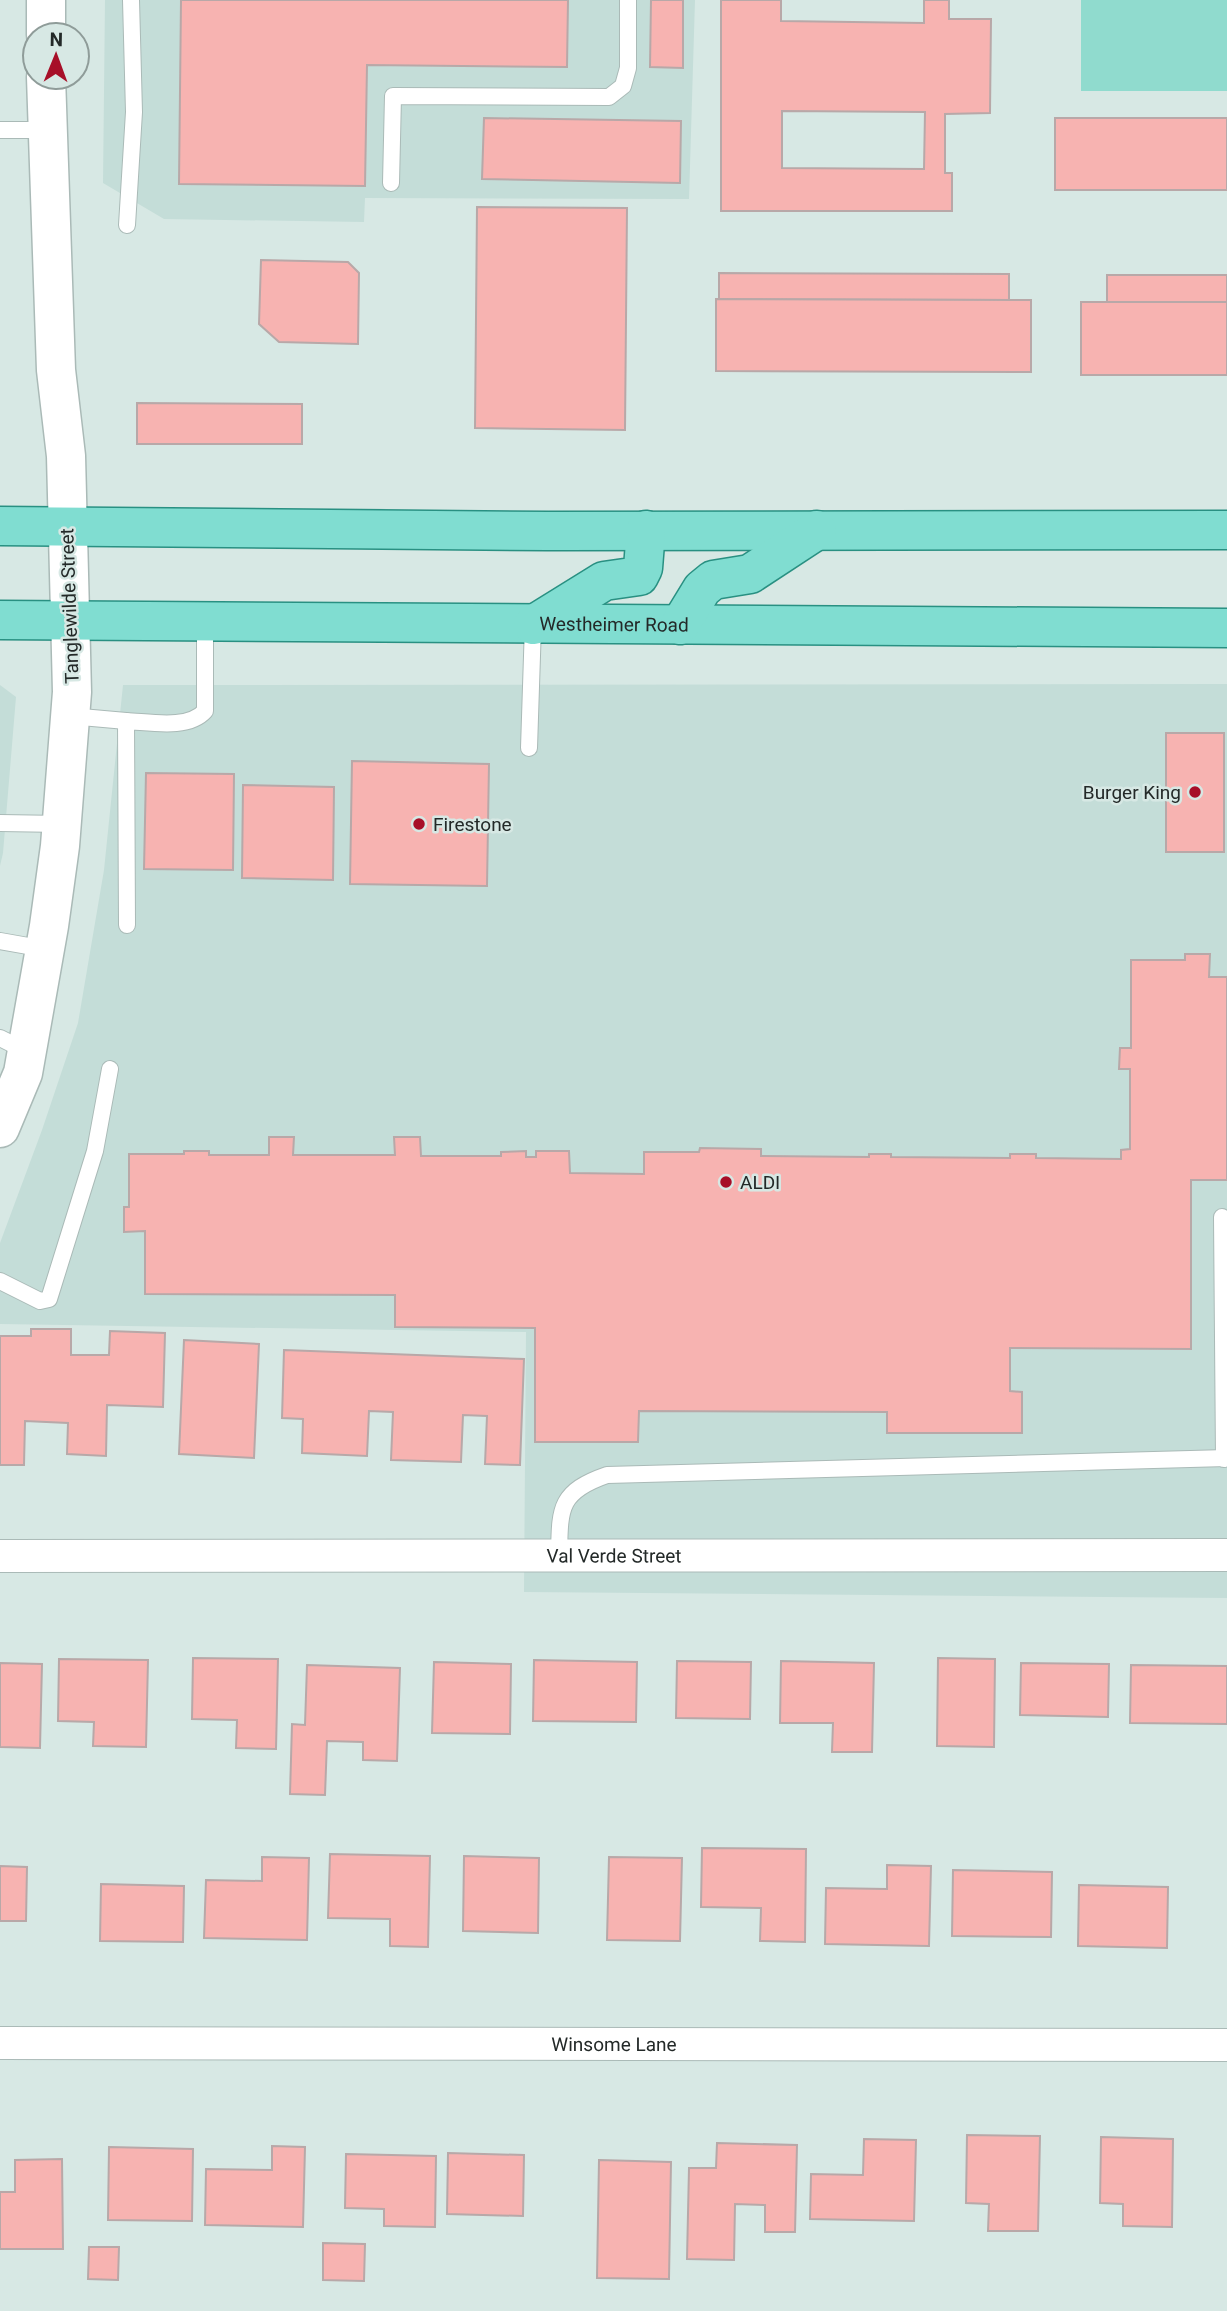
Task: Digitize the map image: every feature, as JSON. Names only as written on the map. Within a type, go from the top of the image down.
[{"type":"main road","points":[[0,526],[1227,530]]},
{"type":"main road","points":[[533,625],[604,581],[639,576],[643,568],[646,530]]},
{"type":"main road","points":[[680,625],[702,589],[713,580],[750,574],[817,530]]},
{"type":"main road","name":"Westheimer Road","points":[[0,620],[1227,628]]},
{"type":"street","points":[[46,0],[46,21]]},
{"type":"street","name":"Tanglewilde Street","points":[[0,1128],[23,1073],[14,1045],[45,949],[62,824],[70,716],[66,456],[56,370],[46,91]]},
{"type":"street","name":"Val Verde Street","points":[[0,1556],[1227,1555]]},
{"type":"street","name":"Winsome Lane","points":[[0,2043],[1227,2045]]},
{"type":"lane","points":[[127,225],[134,112],[131,0]]},
{"type":"lane","points":[[391,183],[393,96],[609,97],[623,86],[628,68],[628,0]]},
{"type":"lane","points":[[0,130],[47,130]]},
{"type":"lane","points":[[70,716],[126,721],[189,722],[199,718],[205,711],[205,620]]},
{"type":"lane","points":[[529,748],[533,625]]},
{"type":"lane","points":[[126,721],[127,925]]},
{"type":"lane","points":[[0,823],[62,824]]},
{"type":"lane","points":[[0,941],[45,949]]},
{"type":"lane","points":[[0,1281],[40,1300],[49,1299],[95,1151],[110,1069]]},
{"type":"lane","points":[[559,1556],[560,1517],[568,1497],[585,1482],[607,1475],[1225,1459],[1222,1217]]},
{"type":"shaded area","points":[[105,0],[695,0],[689,199],[365,198],[364,222],[164,219],[103,183]]},
{"type":"shaded area","points":[[1227,684],[1227,1598],[524,1592],[526,1332],[0,1324],[0,1243],[78,1023],[104,870],[123,685]]},
{"type":"shaded area","points":[[0,685],[16,697],[0,866]]},
{"type":"green space","points":[[1081,0],[1227,0],[1227,91],[1081,91]]},
{"type":"building","points":[[181,0],[568,0],[567,67],[367,65],[365,186],[179,184]]},
{"type":"building","points":[[651,0],[683,0],[683,68],[650,67]]},
{"type":"building","points":[[721,0],[781,0],[781,21],[924,23],[924,0],[949,0],[949,19],[991,19],[990,113],[945,114],[945,173],[952,173],[952,211],[721,211]],"holes":[[[782,111],[925,112],[924,169],[782,168]]]},
{"type":"building","points":[[484,118],[681,121],[680,183],[482,179]]},
{"type":"building","points":[[1055,118],[1227,118],[1227,190],[1055,190]]},
{"type":"building","points":[[477,207],[627,208],[625,430],[475,428]]},
{"type":"building","points":[[261,260],[348,262],[359,273],[358,344],[279,342],[259,324]]},
{"type":"building","points":[[719,273],[1009,274],[1009,300],[719,299]]},
{"type":"building","points":[[1107,275],[1227,275],[1227,302],[1107,302]]},
{"type":"building","points":[[716,299],[1031,300],[1031,372],[716,371]]},
{"type":"building","points":[[1081,302],[1227,302],[1227,375],[1081,375]]},
{"type":"building","points":[[137,403],[302,404],[302,444],[137,444]]},
{"type":"building","name":"Burger King","points":[[1166,733],[1224,733],[1224,852],[1166,852]]},
{"type":"building","name":"Firestone","points":[[352,761],[489,764],[487,886],[350,884]]},
{"type":"building","points":[[146,773],[234,774],[233,870],[144,869]]},
{"type":"building","points":[[243,785],[334,787],[333,880],[242,878]]},
{"type":"building","points":[[1185,954],[1210,954],[1209,977],[1227,977],[1227,1180],[1191,1180],[1191,1349],[1010,1348],[1010,1391],[1022,1392],[1022,1433],[887,1433],[887,1412],[639,1411],[638,1442],[535,1442],[535,1328],[395,1327],[395,1295],[145,1294],[145,1231],[124,1232],[124,1207],[129,1207],[129,1154],[209,1151],[209,1155],[269,1155],[269,1137],[294,1137],[293,1155],[395,1155],[394,1137],[420,1137],[421,1156],[501,1156],[501,1152],[526,1151],[526,1157],[536,1157],[536,1151],[569,1151],[570,1173],[644,1174],[644,1152],[699,1152],[700,1148],[761,1149],[761,1156],[869,1157],[869,1154],[891,1154],[891,1157],[1010,1158],[1010,1154],[1036,1154],[1036,1158],[1121,1159],[1121,1150],[1130,1149],[1130,1069],[1119,1069],[1120,1048],[1131,1048],[1131,960],[1185,960]]},
{"type":"building","points":[[31,1329],[71,1329],[71,1355],[109,1355],[110,1331],[165,1333],[163,1407],[107,1405],[106,1456],[67,1454],[68,1423],[25,1421],[24,1465],[0,1465],[0,1336],[31,1336]]},
{"type":"building","points":[[184,1340],[259,1344],[254,1458],[179,1454]]},
{"type":"building","points":[[284,1350],[524,1359],[520,1465],[485,1464],[487,1416],[463,1415],[461,1462],[391,1460],[393,1412],[369,1411],[367,1456],[302,1453],[303,1419],[282,1418]]},
{"type":"building","points":[[193,1658],[278,1659],[276,1749],[236,1748],[237,1720],[192,1719]]},
{"type":"building","points":[[938,1658],[995,1659],[994,1747],[937,1746]]},
{"type":"building","points":[[59,1659],[148,1660],[146,1747],[93,1746],[94,1722],[58,1721]]},
{"type":"building","points":[[534,1660],[637,1662],[636,1722],[533,1721]]},
{"type":"building","points":[[677,1661],[751,1662],[750,1719],[676,1718]]},
{"type":"building","points":[[781,1661],[874,1663],[872,1752],[832,1752],[833,1723],[780,1723]]},
{"type":"building","points":[[434,1662],[511,1664],[510,1734],[432,1733]]},
{"type":"building","points":[[0,1663],[42,1664],[40,1748],[0,1747]]},
{"type":"building","points":[[1021,1663],[1109,1664],[1108,1717],[1020,1715]]},
{"type":"building","points":[[307,1665],[400,1668],[397,1761],[363,1760],[363,1742],[327,1741],[325,1795],[290,1794],[292,1724],[305,1725]]},
{"type":"building","points":[[1131,1665],[1227,1666],[1227,1724],[1130,1723]]},
{"type":"building","points":[[702,1848],[806,1849],[805,1942],[760,1941],[761,1908],[701,1907]]},
{"type":"building","points":[[330,1854],[430,1856],[428,1947],[390,1946],[390,1919],[328,1918]]},
{"type":"building","points":[[464,1856],[539,1858],[538,1933],[463,1931]]},
{"type":"building","points":[[262,1857],[309,1858],[307,1940],[204,1938],[206,1880],[262,1881]]},
{"type":"building","points":[[609,1857],[682,1858],[680,1941],[607,1940]]},
{"type":"building","points":[[887,1865],[931,1866],[929,1946],[825,1944],[826,1888],[887,1889]]},
{"type":"building","points":[[0,1866],[27,1867],[26,1921],[0,1921]]},
{"type":"building","points":[[953,1870],[1052,1872],[1051,1937],[952,1936]]},
{"type":"building","points":[[101,1884],[184,1886],[183,1942],[100,1941]]},
{"type":"building","points":[[1079,1885],[1168,1887],[1167,1948],[1078,1946]]},
{"type":"building","points":[[967,2135],[1040,2136],[1038,2231],[988,2231],[989,2204],[966,2203]]},
{"type":"building","points":[[1101,2137],[1173,2139],[1172,2227],[1123,2226],[1123,2204],[1100,2203]]},
{"type":"building","points":[[864,2139],[916,2140],[914,2221],[810,2219],[811,2174],[863,2175]]},
{"type":"building","points":[[717,2143],[797,2145],[795,2232],[765,2232],[765,2205],[735,2204],[734,2260],[687,2259],[689,2168],[716,2168]]},
{"type":"building","points":[[272,2146],[305,2147],[303,2227],[205,2225],[206,2169],[272,2170]]},
{"type":"building","points":[[109,2147],[193,2149],[192,2221],[108,2220]]},
{"type":"building","points":[[448,2153],[524,2155],[523,2216],[447,2214]]},
{"type":"building","points":[[346,2154],[436,2156],[435,2227],[384,2226],[384,2209],[345,2208]]},
{"type":"building","points":[[62,2159],[63,2249],[0,2249],[0,2192],[15,2192],[15,2160]]},
{"type":"building","points":[[599,2160],[671,2162],[669,2279],[597,2278]]},
{"type":"building","points":[[323,2243],[365,2244],[364,2281],[323,2280]]},
{"type":"building","points":[[89,2247],[119,2247],[118,2280],[88,2279]]},
{"type":"place","name":"Burger King","points":[[1195,792]]},
{"type":"place","name":"Firestone","points":[[419,824]]},
{"type":"place","name":"ALDI","points":[[726,1182]]}]
